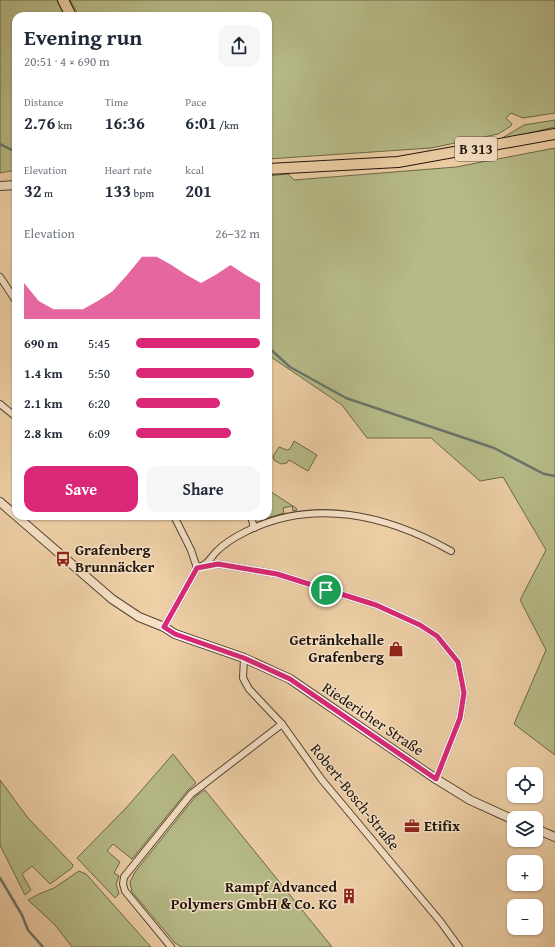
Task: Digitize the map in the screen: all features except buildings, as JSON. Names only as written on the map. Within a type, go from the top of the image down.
[{"type":"main road","points":[[63,0],[70,12]]},
{"type":"main road","name":"B 313","points":[[272,169],[398,162],[555,134]]},
{"type":"street","points":[[0,186],[12,185]]},
{"type":"street","points":[[0,276],[12,295]]},
{"type":"street","points":[[0,404],[12,413]]},
{"type":"street","name":"Riedericher Straße","points":[[0,502],[12,512]]},
{"type":"street","points":[[206,565],[217,550],[238,536],[254,528],[278,519],[319,512],[377,519],[408,529],[451,551]]},
{"type":"street","name":"Riedericher Straße","points":[[21,520],[112,599],[139,617],[164,627],[175,634],[244,658],[290,679],[436,779],[470,800],[507,817]]},
{"type":"street","points":[[176,520],[191,550],[197,568]]},
{"type":"street","points":[[252,520],[254,528]]},
{"type":"street","points":[[164,627],[197,568],[206,565],[218,564],[277,574],[376,605],[420,625],[437,636],[458,662],[464,693],[460,718],[436,779]]},
{"type":"street","name":"Robert-Bosch-Straße","points":[[244,658],[243,678],[249,689],[282,724],[322,780],[431,910],[459,947]]},
{"type":"street","points":[[171,947],[125,891],[123,884],[124,877],[191,794],[282,724]]},
{"type":"street","points":[[543,832],[555,837]]},
{"type":"green space","points":[[0,0],[57,0],[64,12],[12,12],[12,171],[0,173]]},
{"type":"green space","points":[[70,0],[555,0],[555,113],[523,118],[511,113],[506,118],[512,124],[511,126],[498,134],[431,148],[272,159],[272,12],[77,12]]},
{"type":"green space","points":[[555,120],[555,127],[499,140],[524,125]]},
{"type":"green space","points":[[555,148],[555,755],[514,724],[546,650],[520,600],[546,550],[503,477],[480,481],[431,438],[367,438],[342,405],[272,358],[272,176],[288,174],[294,180],[456,167]]},
{"type":"green space","points":[[294,441],[317,455],[308,471],[289,460],[287,463],[281,464],[274,460],[273,456],[279,447],[287,450],[290,449]]},
{"type":"green space","points":[[272,493],[296,508],[297,510],[293,511],[292,506],[283,508],[284,513],[272,517]]},
{"type":"green space","points":[[173,754],[196,783],[188,790],[132,859],[113,844],[107,851],[120,862],[114,873],[119,876],[116,884],[119,894],[115,898],[77,858],[127,807]]},
{"type":"green space","points":[[0,780],[28,818],[73,865],[72,868],[50,884],[32,866],[22,874],[31,890],[25,895],[0,845]]},
{"type":"green space","points":[[205,790],[332,947],[182,947],[175,943],[132,892],[130,882],[135,872],[196,796]]},
{"type":"green space","points":[[79,871],[86,874],[151,947],[72,947],[55,925],[28,900],[54,888]]},
{"type":"waterway","points":[[0,144],[12,150]]},
{"type":"waterway","points":[[272,351],[290,367],[346,398],[494,448],[544,474],[555,476]]},
{"type":"waterway","points":[[0,878],[22,915],[28,930],[43,947]]},
{"type":"place","name":"Grafenberg Brunnäcker","points":[[63,559]]},
{"type":"place","name":"Getränkehalle Grafenberg","points":[[396,649]]},
{"type":"place","name":"Etifix","points":[[412,826]]},
{"type":"place","name":"Rampf Advanced Polymers GmbH & Co. KG","points":[[349,896]]},
{"type":"route","points":[[218,564],[277,574],[326,590],[376,605],[420,625],[437,636],[458,662],[462,678],[464,699],[460,718],[436,779],[290,679],[244,658],[175,634],[164,627],[197,568],[206,565],[218,564]]}]
